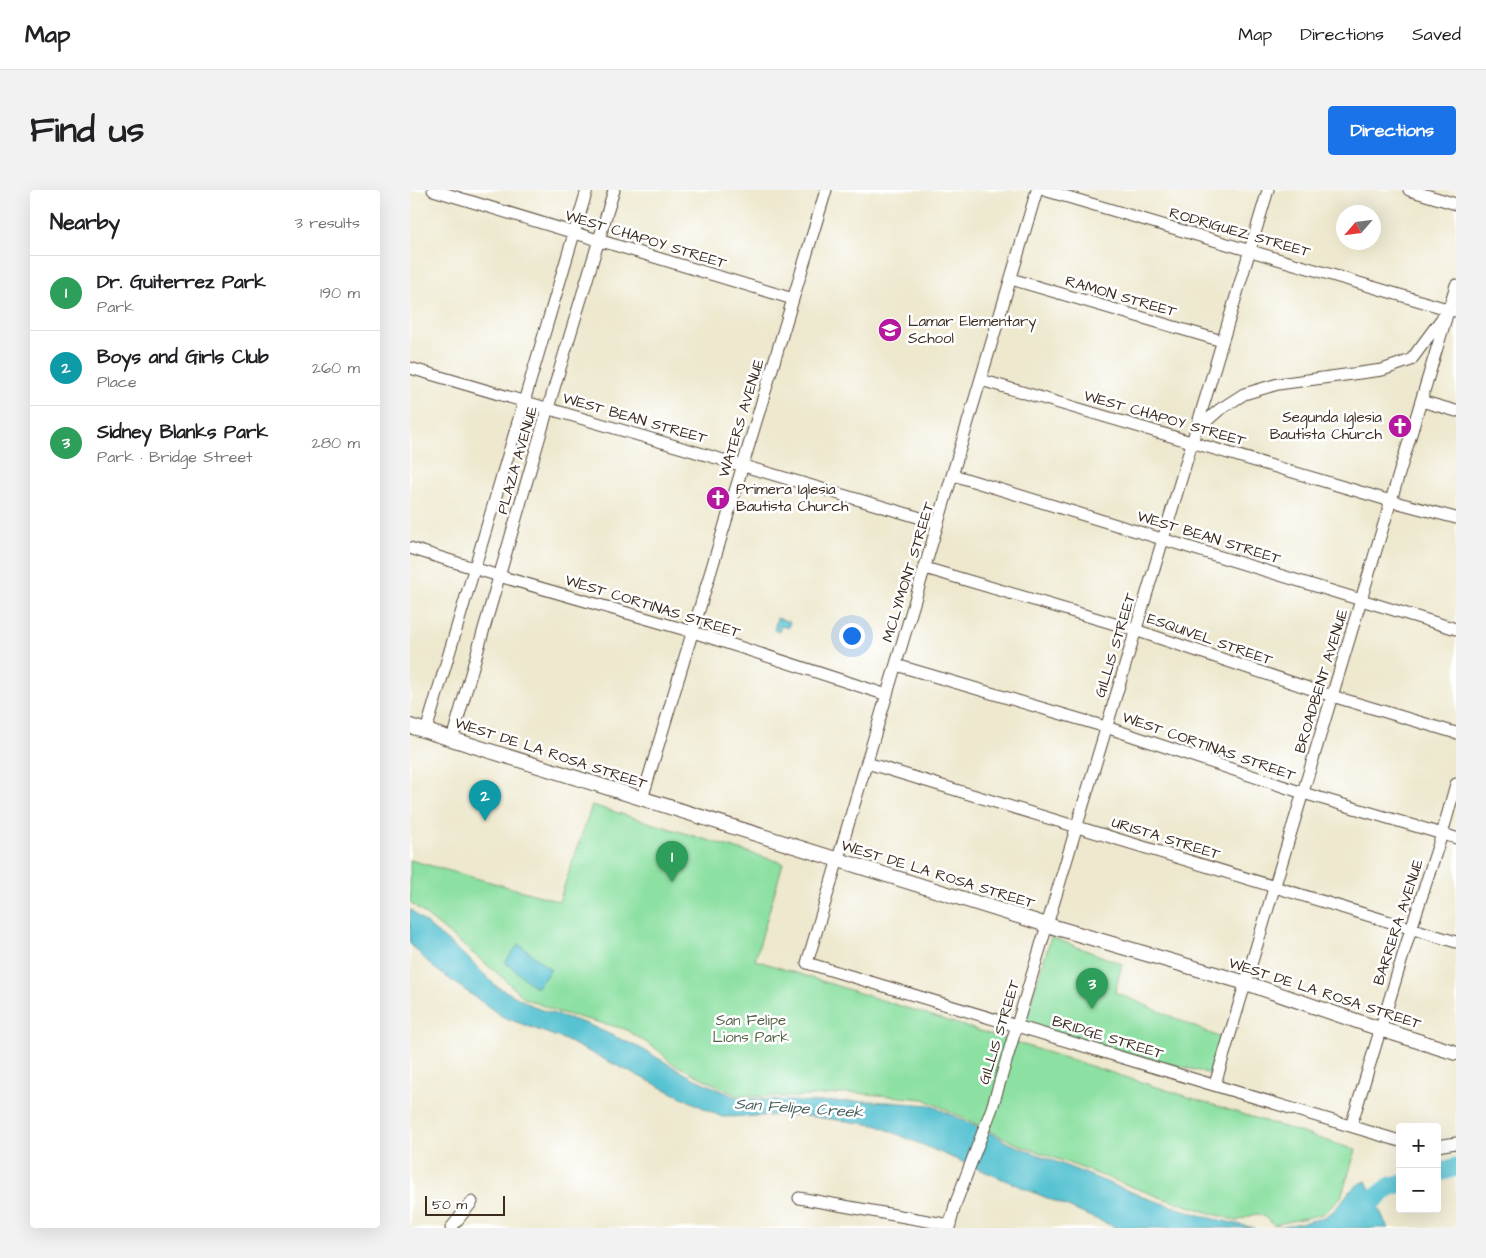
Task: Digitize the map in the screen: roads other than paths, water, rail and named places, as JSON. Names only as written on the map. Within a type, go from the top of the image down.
[{"type":"street","name":"WEST CHAPOY STREET","points":[[433,190],[793,299]]},
{"type":"street","name":"PLAZA AVENUE","points":[[426,730],[587,190]]},
{"type":"street","name":"PLAZA AVENUE","points":[[452,739],[548,408],[614,190]]},
{"type":"street","name":"WATERS AVENUE","points":[[642,799],[826,190]]},
{"type":"street","name":"MCLYMONT STREET","points":[[807,963],[1037,190]]},
{"type":"street","name":"RODRIGUEZ STREET","points":[[1044,190],[1452,310]]},
{"type":"street","name":"GILLIS STREET","points":[[949,1226],[955,1205],[992,1108],[1268,190]]},
{"type":"street","points":[[1409,190],[1456,204]]},
{"type":"street","name":"RAMON STREET","points":[[1011,279],[1222,341]]},
{"type":"street","name":"BROADBENT AVENUE","points":[[1215,1084],[1421,401],[1452,310],[1456,285]]},
{"type":"street","points":[[1194,436],[1219,410],[1244,394],[1278,384],[1382,370],[1411,360],[1452,310]]},
{"type":"street","name":"WEST BEAN STREET","points":[[410,368],[938,523]]},
{"type":"street","name":"WEST CHAPOY STREET","points":[[981,380],[1194,436],[1391,501],[1456,518]]},
{"type":"street","points":[[1421,401],[1456,411]]},
{"type":"street","name":"WEST BEAN STREET","points":[[953,475],[1456,629]]},
{"type":"street","name":"WEST CORTINAS STREET","points":[[410,548],[499,576],[693,632],[887,695]]},
{"type":"street","name":"ESQUIVEL STREET","points":[[925,568],[1136,630],[1332,696],[1456,733]]},
{"type":"street","name":"WEST CORTINAS STREET","points":[[896,664],[1106,727],[1303,794],[1456,838]]},
{"type":"street","name":"WEST DE LA ROSA STREET","points":[[410,726],[1047,925],[1246,983],[1456,1053]]},
{"type":"street","name":"URISTA STREET","points":[[867,763],[1456,942]]},
{"type":"street","name":"BARRERA AVENUE","points":[[1351,1126],[1456,784]]},
{"type":"street","name":"BRIDGE STREET","points":[[807,963],[1396,1140]]},
{"type":"street","points":[[1441,1145],[1456,1143]]},
{"type":"street","points":[[799,1198],[949,1226]]},
{"type":"street","points":[[451,1228],[472,1202]]},
{"type":"water","points":[[777,618],[790,622],[788,628],[781,626],[779,632],[774,630]]},
{"type":"water","points":[[410,909],[469,959],[496,986],[539,1009],[587,1024],[640,1048],[693,1078],[738,1098],[809,1102],[872,1101],[930,1105],[1006,1142],[1149,1199],[1206,1217],[1255,1228],[1117,1228],[876,1125],[799,1115],[722,1117],[563,1039],[503,1017],[434,968],[410,944]]},
{"type":"water","points":[[519,944],[551,970],[536,988],[505,962]]},
{"type":"water","points":[[1366,1181],[1388,1228],[1276,1228],[1326,1216],[1336,1208],[1353,1188]]},
{"type":"waterway","name":"San Felipe Creek","points":[[1441,1172],[1456,1167]]},
{"type":"waterway","name":"San Felipe Creek","points":[[1326,1228],[1359,1211],[1391,1186],[1396,1185]]},
{"type":"place","name":"Lamar Elementary School","points":[[890,330]]},
{"type":"place","name":"Segunda Iglesia Bautista Church","points":[[1400,426]]},
{"type":"place","name":"Primera Iglesia Bautista Church","points":[[718,498]]},
{"type":"place","name":"Boys and Girls Club","points":[[485,821]]},
{"type":"place","name":"Dr. Guiterrez Park","points":[[672,882]]},
{"type":"place","name":"Sidney Blanks Park","points":[[1092,1009]]},
{"type":"park label","name":"San Felipe Lions Park","points":[[751,1028]]}]
